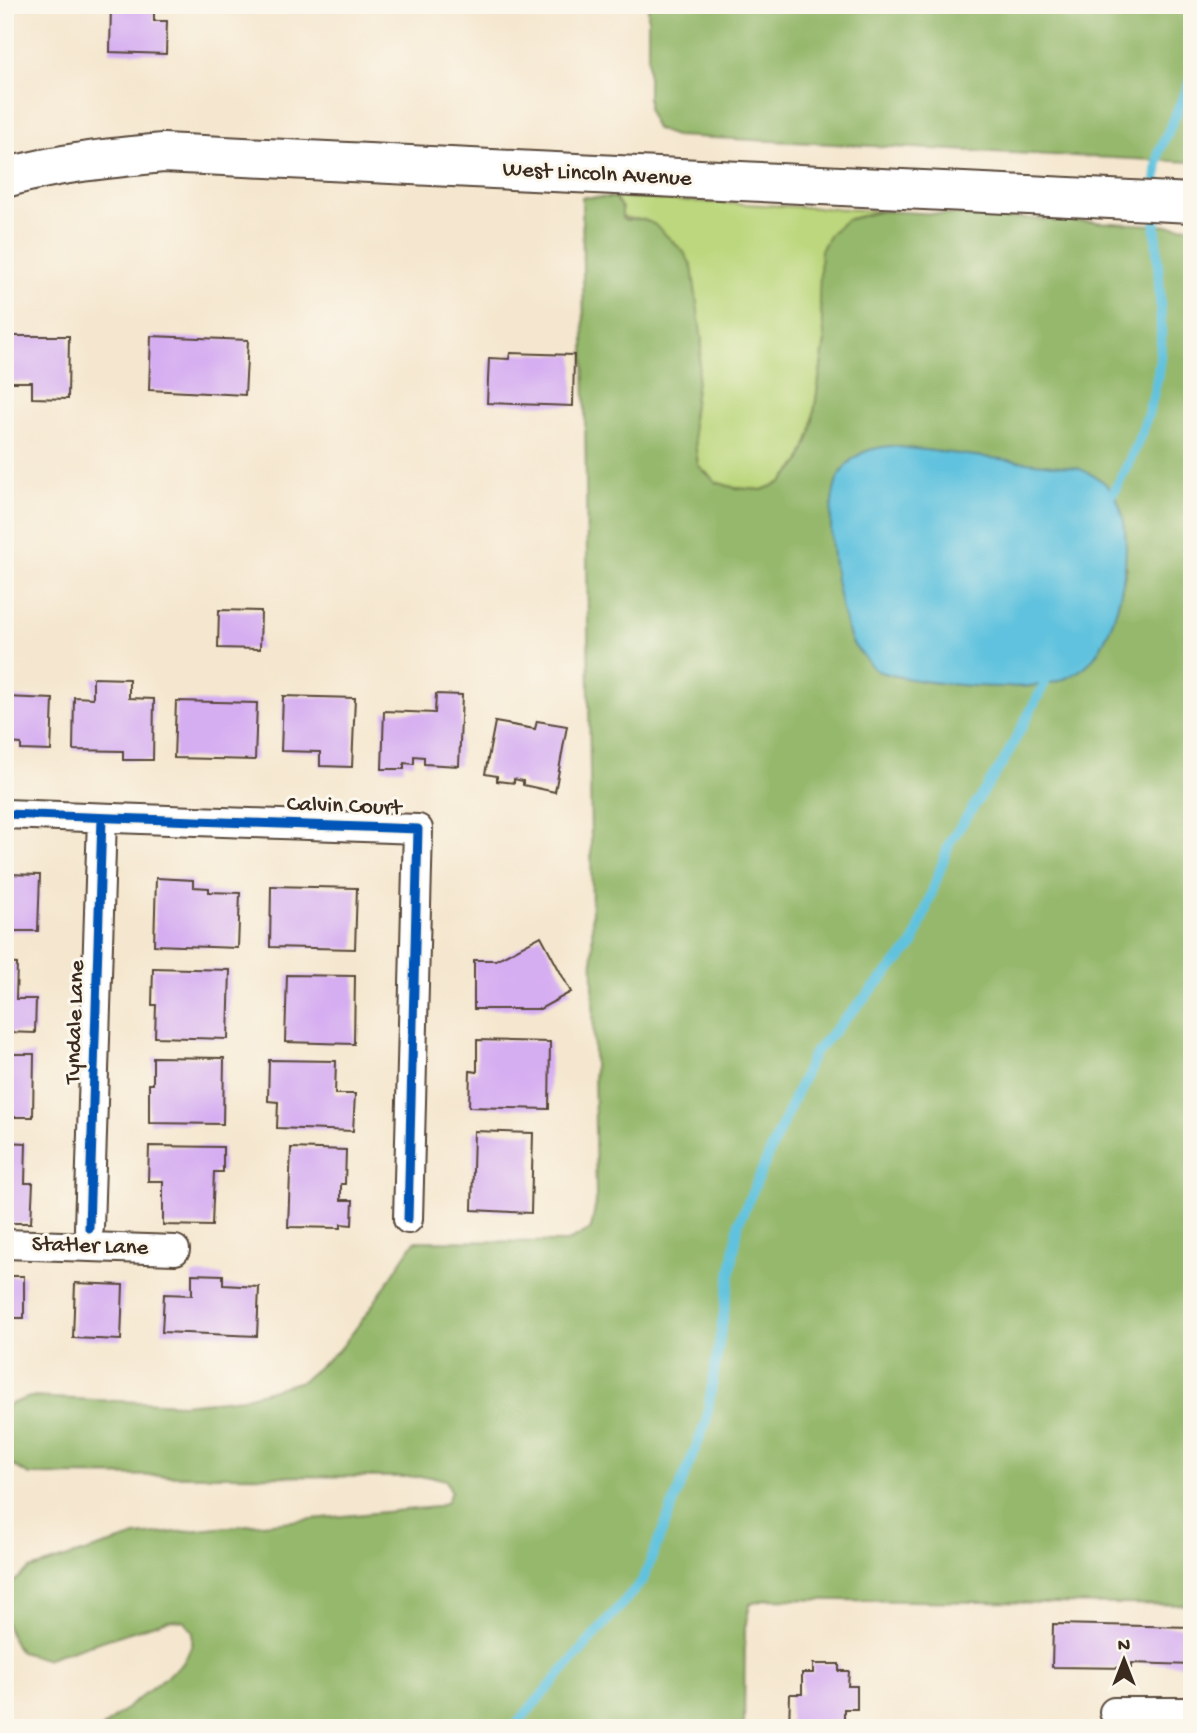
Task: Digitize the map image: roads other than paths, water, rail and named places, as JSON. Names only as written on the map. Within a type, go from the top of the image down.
[{"type":"main road","name":"West Lincoln Avenue","points":[[5,178],[96,159],[163,153],[1184,203]]},
{"type":"street","name":"Calvin Court","points":[[5,814],[418,829],[408,1219]]},
{"type":"street","name":"Tyndale Lane","points":[[89,1228],[102,818]]},
{"type":"street","name":"Statler Lane","points":[[5,1244],[175,1250]]},
{"type":"street","points":[[1114,1712],[1192,1712]]},
{"type":"water","points":[[891,446],[1078,468],[1096,477],[1112,491],[1121,509],[1125,531],[1123,581],[1109,630],[1099,650],[1087,665],[1067,678],[1047,684],[999,687],[946,684],[875,670],[852,642],[846,626],[836,581],[831,530],[832,507],[835,486],[847,465],[863,452]]},
{"type":"waterway","points":[[1155,193],[1159,152],[1192,78]]},
{"type":"waterway","points":[[1113,493],[1146,421],[1159,363],[1161,310],[1155,208]]},
{"type":"waterway","points":[[513,1728],[643,1580],[706,1422],[739,1222],[814,1053],[913,945],[950,842],[1004,761],[1045,683]]}]
